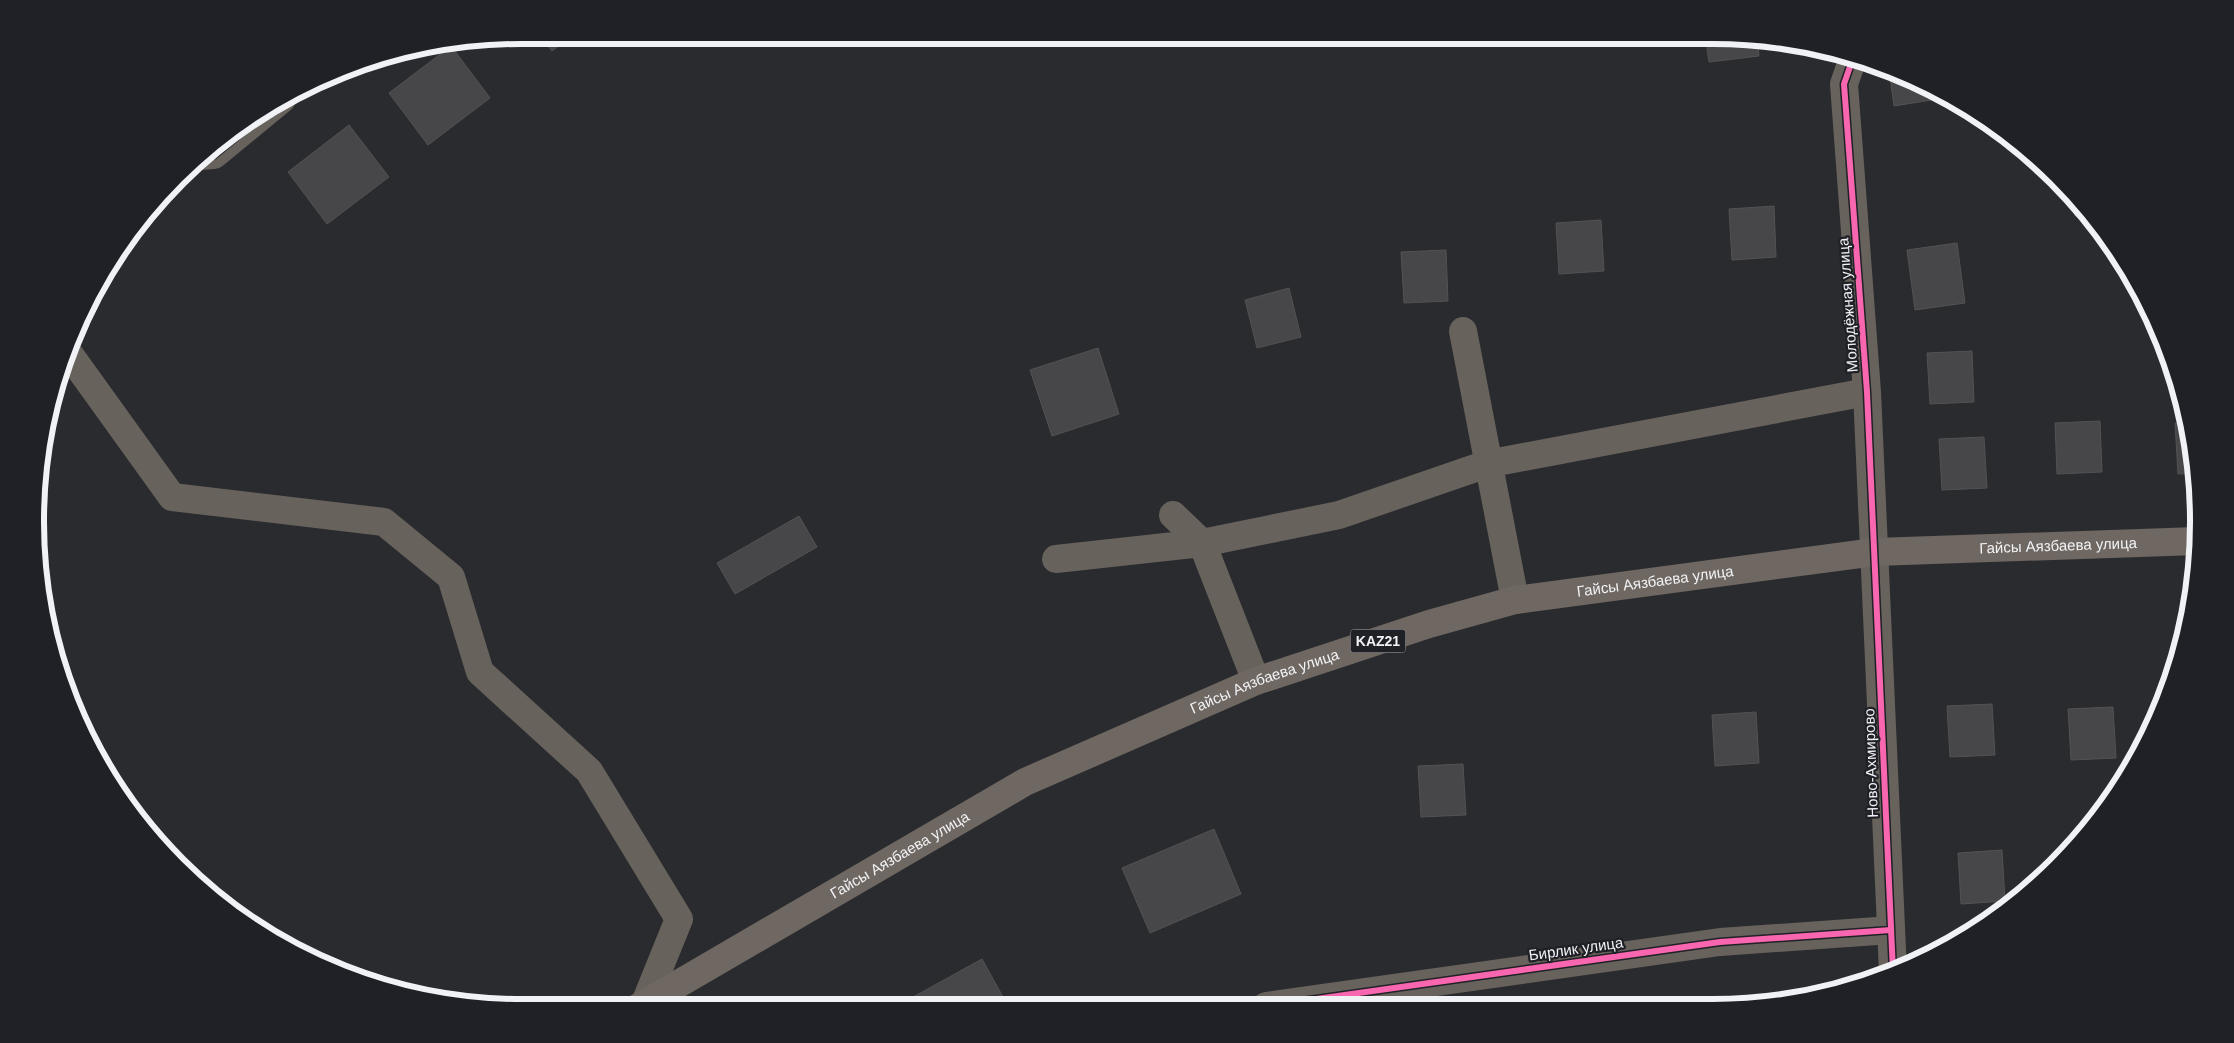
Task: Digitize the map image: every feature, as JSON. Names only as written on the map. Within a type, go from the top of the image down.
[{"type":"highway","name":"Гайсы Аязбаева улица","points":[[655,999],[1025,782],[1256,681],[1429,624],[1515,600],[1875,552],[2189,541]]},
{"type":"street","name":"Молодёжная улица","points":[[1851,64],[1844,84],[1867,392],[1875,552]]},
{"type":"street","points":[[1463,331],[1515,600]]},
{"type":"street","points":[[73,359],[172,497],[384,522],[451,578],[480,672],[589,771],[679,919],[646,999]]},
{"type":"street","points":[[1056,559],[1202,543],[1339,515],[1488,464],[1867,392]]},
{"type":"street","points":[[1173,515],[1202,543],[1256,681]]},
{"type":"street","name":"Ново-Ахмирово","points":[[1875,552],[1891,930],[1898,962]]},
{"type":"street","name":"Бирлик улица","points":[[1316,999],[1720,942],[1891,930]]},
{"type":"building","points":[[546,44],[561,44],[552,51]]},
{"type":"building","points":[[1706,44],[1758,46],[1759,56],[1709,62]]},
{"type":"building","points":[[453,49],[490,98],[428,145],[389,93],[445,50]]},
{"type":"building","points":[[1890,78],[1935,99],[1894,106]]},
{"type":"building","points":[[349,125],[389,177],[327,224],[288,172]]},
{"type":"building","points":[[1774,206],[1776,257],[1732,260],[1729,209]]},
{"type":"building","points":[[2075,209],[2080,216],[2075,216]]},
{"type":"building","points":[[1601,220],[1604,271],[1559,274],[1556,223]]},
{"type":"building","points":[[1957,243],[1965,303],[1915,310],[1907,250]]},
{"type":"building","points":[[1446,250],[1448,301],[1404,303],[1401,252]]},
{"type":"building","points":[[1289,288],[1301,337],[1257,348],[1245,300]]},
{"type":"building","points":[[1098,348],[1119,414],[1052,436],[1030,370]]},
{"type":"building","points":[[1972,351],[1974,402],[1930,404],[1927,353]]},
{"type":"building","points":[[2100,421],[2102,472],[2057,474],[2055,423]]},
{"type":"building","points":[[2175,423],[2180,423],[2187,473],[2178,474]]},
{"type":"building","points":[[1984,437],[1987,488],[1942,490],[1939,439]]},
{"type":"building","points":[[799,516],[817,547],[735,594],[717,563]]},
{"type":"building","points":[[1992,704],[1995,755],[1950,757],[1947,706]]},
{"type":"building","points":[[2113,707],[2116,758],[2071,760],[2068,709]]},
{"type":"building","points":[[1756,712],[1759,763],[1715,766],[1712,715]]},
{"type":"building","points":[[1463,764],[1466,815],[1421,817],[1418,766]]},
{"type":"building","points":[[1214,829],[1241,894],[1150,933],[1122,868]]},
{"type":"building","points":[[2002,850],[2005,899],[1961,904],[1958,853]]},
{"type":"building","points":[[982,959],[1004,999],[910,999]]},
{"type":"cycle path","points":[[1851,64],[1844,84],[1867,392],[1893,964]]},
{"type":"cycle path","points":[[1316,999],[1720,942],[1891,930]]}]
